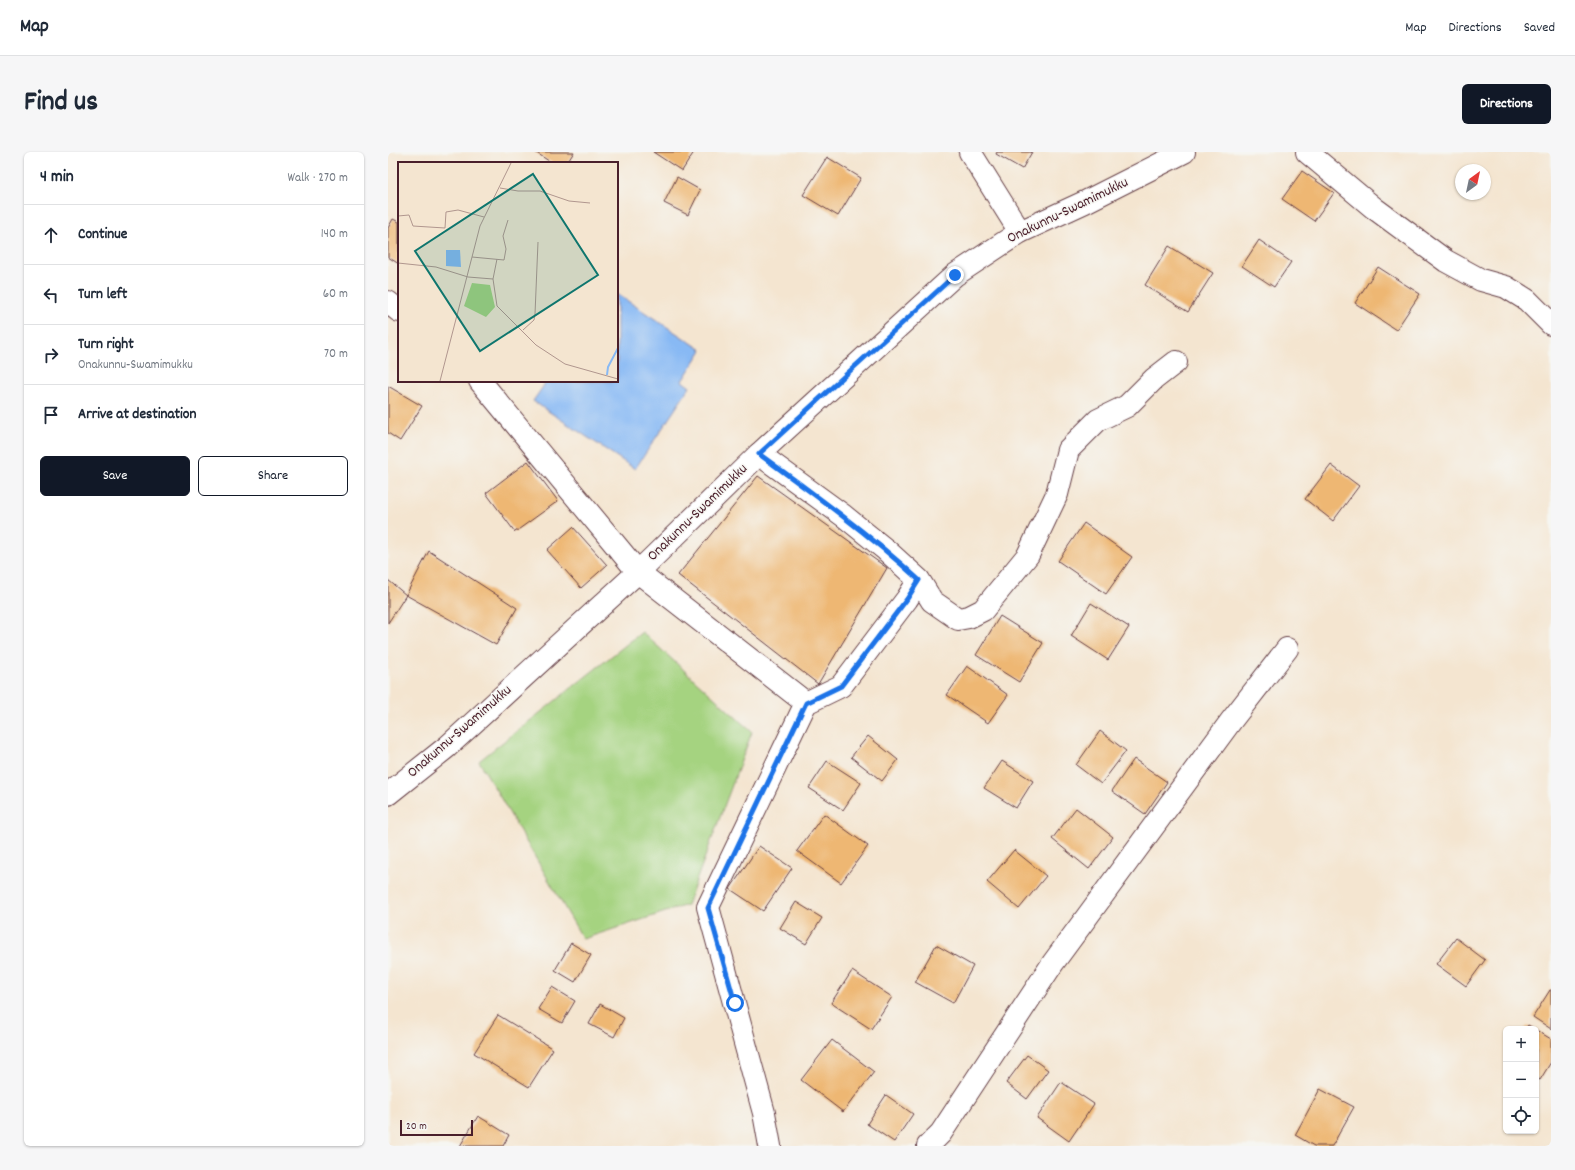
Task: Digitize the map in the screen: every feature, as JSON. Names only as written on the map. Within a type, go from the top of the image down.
[{"type":"street","points":[[970,152],[1020,232]]},
{"type":"street","name":"Onakunnu-Swamimukku","points":[[388,794],[447,747],[638,572],[759,454],[955,275],[1020,232],[1086,202],[1184,152]]},
{"type":"street","points":[[1307,152],[1374,208],[1446,261],[1481,280],[1506,287],[1527,300],[1551,324]]},
{"type":"street","points":[[388,302],[398,310]]},
{"type":"street","points":[[759,454],[850,521],[886,550],[919,580],[932,601],[958,619],[969,617],[983,610],[1028,555],[1057,494],[1068,450],[1098,420],[1127,406],[1154,379],[1176,362]]},
{"type":"street","points":[[481,382],[638,572],[806,703]]},
{"type":"street","points":[[770,1146],[764,1113],[708,908],[806,703],[841,686],[907,599],[919,580]]},
{"type":"street","points":[[928,1146],[941,1133],[1053,963],[1231,721],[1287,649]]},
{"type":"green space","points":[[642,632],[752,732],[687,905],[583,939],[479,761]]},
{"type":"water","points":[[618,295],[702,350],[682,381],[690,387],[635,469],[533,401],[546,382],[618,382]]},
{"type":"building","points":[[535,152],[574,152],[568,162],[550,162]]},
{"type":"building","points":[[653,152],[694,152],[682,171]]},
{"type":"building","points":[[997,152],[1032,152],[1022,169],[996,154]]},
{"type":"building","points":[[827,157],[861,178],[838,216],[803,195]]},
{"type":"building","points":[[1302,171],[1334,193],[1314,221],[1282,199]]},
{"type":"building","points":[[677,177],[700,190],[688,215],[664,203]]},
{"type":"building","points":[[393,219],[398,222],[398,263],[388,257],[388,228]]},
{"type":"building","points":[[1259,240],[1291,262],[1274,287],[1242,266]]},
{"type":"building","points":[[1169,246],[1213,273],[1188,312],[1145,285]]},
{"type":"building","points":[[1378,267],[1420,294],[1396,330],[1355,303]]},
{"type":"building","points":[[388,386],[422,406],[400,441],[388,433]]},
{"type":"building","points":[[528,461],[558,501],[515,532],[486,493]]},
{"type":"building","points":[[1331,465],[1359,486],[1333,521],[1305,499]]},
{"type":"building","points":[[758,476],[887,568],[818,684],[678,575]]},
{"type":"building","points":[[1084,523],[1132,557],[1106,594],[1058,561]]},
{"type":"building","points":[[573,527],[607,565],[581,588],[547,550]]},
{"type":"building","points":[[429,551],[517,608],[496,645],[406,595]]},
{"type":"building","points":[[388,580],[406,595],[388,623]]},
{"type":"building","points":[[1091,603],[1129,627],[1108,660],[1071,636]]},
{"type":"building","points":[[1000,616],[1043,643],[1019,682],[976,655]]},
{"type":"building","points":[[967,666],[1008,695],[988,723],[947,695]]},
{"type":"building","points":[[1100,731],[1126,751],[1101,784],[1076,765]]},
{"type":"building","points":[[868,736],[898,760],[882,781],[851,757]]},
{"type":"building","points":[[1134,759],[1167,782],[1145,814],[1112,791]]},
{"type":"building","points":[[827,761],[861,783],[843,810],[809,788]]},
{"type":"building","points":[[1002,761],[1033,781],[1016,808],[984,788]]},
{"type":"building","points":[[1076,808],[1113,837],[1089,869],[1052,839]]},
{"type":"building","points":[[824,814],[868,846],[841,883],[797,851]]},
{"type":"building","points":[[759,846],[792,868],[763,911],[730,889]]},
{"type":"building","points":[[1014,850],[1046,876],[1019,909],[987,882]]},
{"type":"building","points":[[796,902],[822,918],[806,944],[780,928]]},
{"type":"building","points":[[1456,938],[1485,960],[1466,986],[1436,964]]},
{"type":"building","points":[[571,943],[591,955],[575,982],[555,970]]},
{"type":"building","points":[[936,945],[973,966],[953,1003],[915,982]]},
{"type":"building","points":[[852,971],[892,997],[871,1029],[831,1003]]},
{"type":"building","points":[[552,987],[575,1001],[562,1023],[538,1009]]},
{"type":"building","points":[[1551,990],[1551,1029],[1533,1017]]},
{"type":"building","points":[[600,1004],[624,1018],[614,1037],[589,1024]]},
{"type":"building","points":[[498,1015],[553,1049],[529,1087],[474,1053]]},
{"type":"building","points":[[1539,1032],[1551,1039],[1551,1062],[1540,1080]]},
{"type":"building","points":[[832,1040],[874,1072],[843,1112],[801,1080]]},
{"type":"building","points":[[1027,1055],[1048,1070],[1027,1099],[1006,1083]]},
{"type":"building","points":[[1061,1082],[1094,1104],[1069,1141],[1037,1118]]},
{"type":"building","points":[[1320,1089],[1354,1107],[1332,1146],[1314,1146],[1295,1135]]},
{"type":"building","points":[[886,1095],[913,1114],[894,1142],[867,1124]]},
{"type":"building","points":[[478,1116],[509,1135],[503,1146],[460,1146]]},
{"type":"route","points":[[735,1003],[708,908],[806,703],[841,686],[907,599],[919,580],[886,550],[844,516],[759,454],[955,275]]}]
